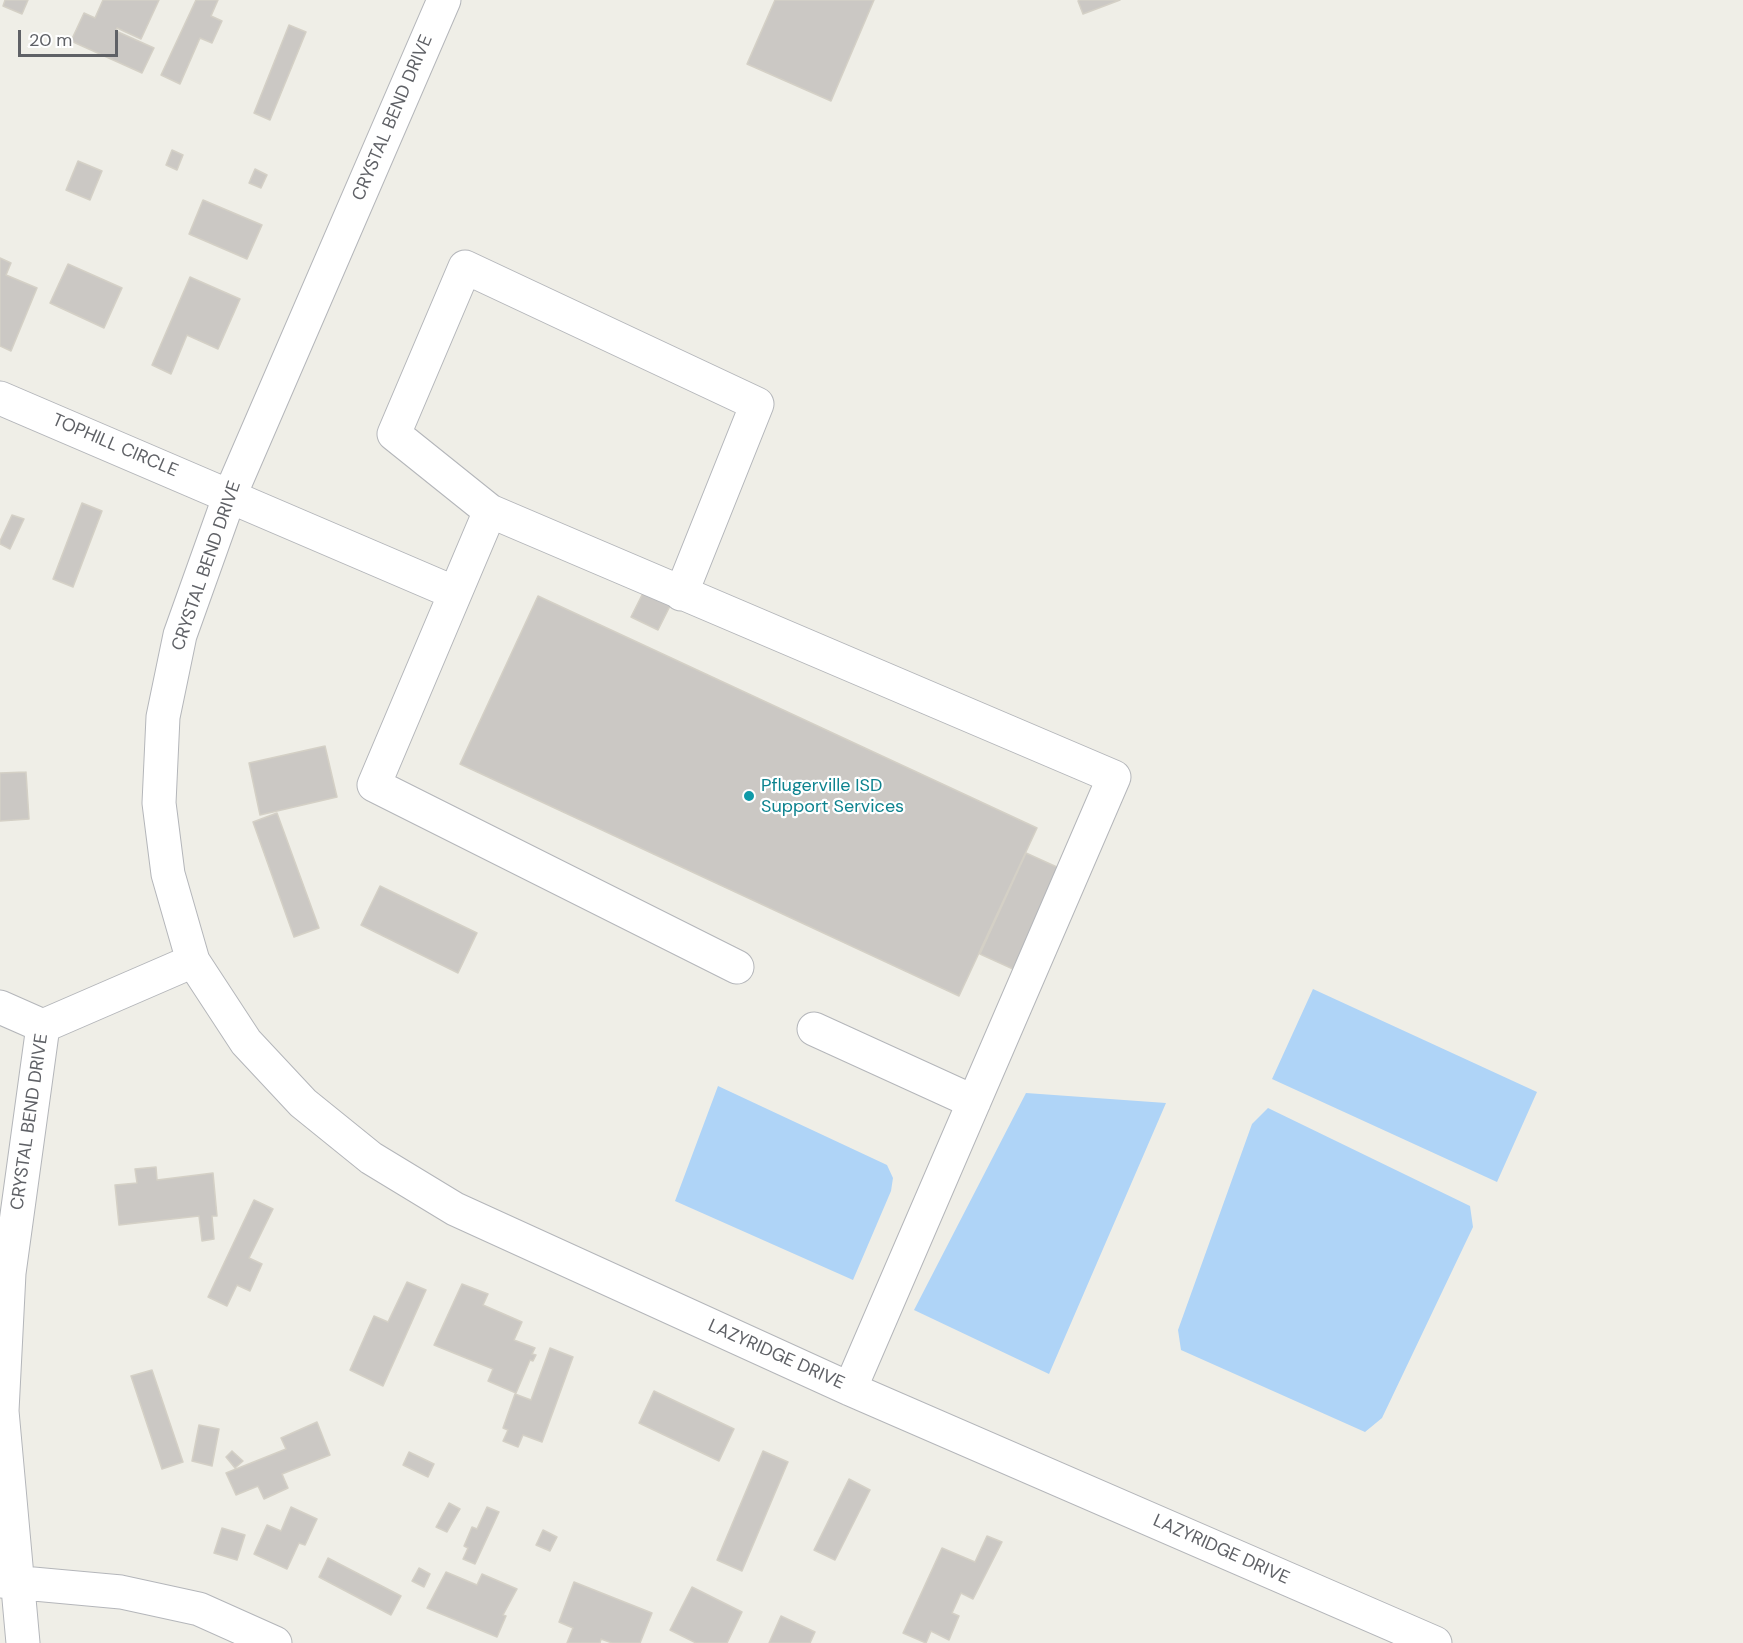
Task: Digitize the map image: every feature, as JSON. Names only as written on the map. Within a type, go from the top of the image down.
[{"type":"street","name":"CRYSTAL BEND DRIVE","points":[[23,1643],[9,1582],[2,1411],[9,1273],[43,1026],[193,961],[168,874],[159,803],[163,717],[180,635],[230,495],[443,0]]},
{"type":"street","points":[[681,594],[757,404],[465,267],[394,434],[490,511],[681,594],[1114,777],[850,1389]]},
{"type":"street","name":"TOPHILL CIRCLE","points":[[0,398],[455,593]]},
{"type":"street","points":[[490,511],[374,785],[737,967]]},
{"type":"street","name":"LAZYRIDGE DRIVE","points":[[193,961],[246,1042],[303,1103],[371,1158],[455,1209],[850,1389],[1434,1643]]},
{"type":"street","points":[[0,1007],[43,1026]]},
{"type":"street","points":[[814,1029],[974,1102]]},
{"type":"street","points":[[9,1582],[121,1592],[199,1609],[274,1643]]},
{"type":"water","points":[[1313,989],[1537,1092],[1497,1182],[1272,1079]]},
{"type":"water","points":[[718,1086],[887,1165],[893,1178],[891,1191],[853,1280],[675,1201]]},
{"type":"water","points":[[1026,1093],[1166,1103],[1049,1374],[914,1310]]},
{"type":"water","points":[[1268,1108],[1470,1206],[1473,1227],[1382,1418],[1365,1432],[1181,1350],[1178,1330],[1252,1124]]},
{"type":"building","points":[[5,0],[28,0],[22,14],[3,6]]},
{"type":"building","points":[[103,0],[159,0],[141,39],[117,28],[116,31],[154,48],[142,73],[71,41],[84,13],[95,18]]},
{"type":"building","points":[[196,0],[218,0],[211,16],[222,21],[212,43],[200,38],[180,84],[161,75]]},
{"type":"building","points":[[775,0],[874,0],[831,101],[747,64]]},
{"type":"building","points":[[1120,0],[1083,14],[1078,1]]},
{"type":"building","points":[[289,25],[306,32],[270,120],[254,113]]},
{"type":"building","points":[[172,150],[183,155],[177,170],[166,165]]},
{"type":"building","points":[[78,161],[102,171],[90,200],[66,190]]},
{"type":"building","points":[[255,169],[267,175],[261,188],[249,183]]},
{"type":"building","points":[[203,200],[262,225],[247,259],[189,234]]},
{"type":"building","points":[[0,258],[11,263],[6,275],[37,288],[11,351],[0,346]]},
{"type":"building","points":[[68,264],[122,288],[104,328],[50,303]]},
{"type":"building","points":[[190,277],[240,299],[218,349],[187,335],[171,374],[152,365]]},
{"type":"building","points":[[82,503],[102,511],[73,587],[53,579]]},
{"type":"building","points":[[12,515],[24,519],[10,549],[0,544],[0,541]]},
{"type":"building","points":[[645,589],[672,602],[658,630],[631,617]]},
{"type":"building","name":"Pflugerville ISD Support Services","points":[[538,596],[1037,828],[959,996],[460,764]]},
{"type":"building","points":[[325,746],[337,797],[260,815],[249,763]]},
{"type":"building","points":[[26,772],[29,819],[0,821],[0,773]]},
{"type":"building","points":[[277,813],[319,928],[294,937],[253,822]]},
{"type":"building","points":[[1026,853],[1059,868],[1013,969],[980,954]]},
{"type":"building","points":[[380,886],[477,933],[458,973],[361,925]]},
{"type":"building","points":[[156,1167],[157,1180],[213,1173],[217,1216],[212,1216],[214,1239],[202,1241],[199,1216],[119,1225],[115,1185],[137,1183],[135,1169]]},
{"type":"building","points":[[254,1200],[273,1209],[249,1258],[262,1264],[250,1291],[237,1285],[227,1306],[208,1297]]},
{"type":"building","points":[[407,1282],[426,1290],[383,1386],[350,1370],[374,1316],[388,1322]]},
{"type":"building","points":[[462,1284],[488,1294],[483,1305],[522,1322],[514,1340],[535,1348],[532,1354],[536,1355],[533,1361],[530,1360],[516,1393],[488,1381],[493,1369],[434,1345]]},
{"type":"building","points":[[550,1348],[573,1357],[542,1442],[523,1435],[518,1447],[503,1441],[508,1430],[503,1428],[515,1394],[531,1400]]},
{"type":"building","points":[[152,1370],[183,1462],[162,1469],[131,1376]]},
{"type":"building","points":[[654,1391],[734,1429],[719,1461],[639,1423]]},
{"type":"building","points":[[317,1422],[330,1455],[282,1474],[288,1488],[264,1499],[258,1486],[236,1495],[226,1473],[286,1449],[281,1438]]},
{"type":"building","points":[[199,1425],[219,1429],[212,1466],[192,1461]]},
{"type":"building","points":[[232,1451],[243,1461],[235,1468],[226,1457]]},
{"type":"building","points":[[763,1451],[788,1462],[742,1571],[717,1560]]},
{"type":"building","points":[[409,1452],[434,1464],[428,1477],[403,1465]]},
{"type":"building","points":[[849,1479],[870,1490],[835,1560],[814,1550]]},
{"type":"building","points":[[449,1503],[460,1509],[447,1532],[436,1527]]},
{"type":"building","points":[[291,1507],[317,1519],[305,1545],[299,1543],[287,1569],[254,1554],[267,1525],[281,1531]]},
{"type":"building","points":[[487,1507],[499,1512],[475,1564],[463,1559],[468,1548],[464,1546],[472,1527],[477,1529]]},
{"type":"building","points":[[222,1528],[245,1535],[237,1560],[214,1553]]},
{"type":"building","points":[[543,1530],[557,1537],[550,1551],[536,1545]]},
{"type":"building","points":[[987,1536],[1002,1542],[973,1599],[961,1593],[952,1613],[959,1616],[949,1640],[931,1631],[926,1643],[903,1633],[942,1548],[975,1562]]},
{"type":"building","points":[[328,1558],[401,1596],[391,1615],[319,1577]]},
{"type":"building","points":[[419,1568],[430,1574],[424,1587],[412,1581]]},
{"type":"building","points":[[446,1572],[477,1585],[482,1574],[517,1589],[503,1615],[506,1616],[497,1637],[427,1608]]},
{"type":"building","points":[[574,1582],[652,1613],[640,1643],[612,1643],[601,1639],[600,1643],[567,1643],[573,1628],[559,1622]]},
{"type":"building","points":[[692,1587],[742,1612],[727,1643],[696,1643],[670,1630]]},
{"type":"building","points":[[781,1616],[815,1632],[810,1643],[769,1643]]},
{"type":"place","name":"Pflugerville ISD Support Services","points":[[749,796]]}]
